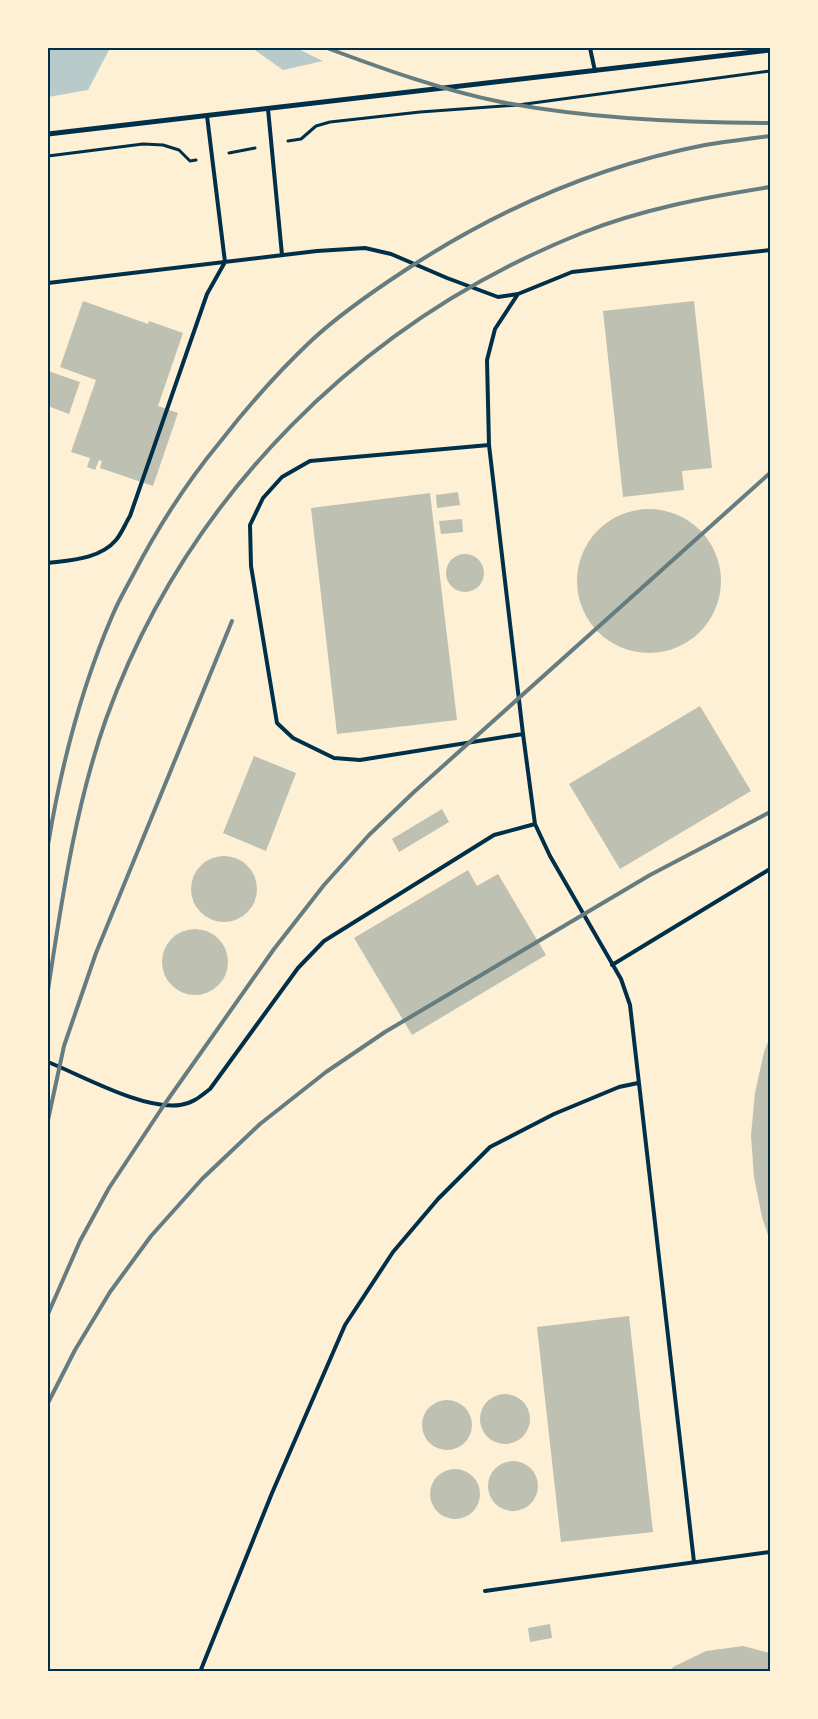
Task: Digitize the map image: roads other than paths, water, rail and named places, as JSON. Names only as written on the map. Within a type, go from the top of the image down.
[{"type":"street","points":[[48,134],[770,50]]},
{"type":"lane","points":[[590,48],[595,70]]},
{"type":"lane","points":[[268,109],[282,255]]},
{"type":"lane","points":[[48,562],[88,557],[105,550],[116,540],[130,516],[207,294],[225,262],[207,116]]},
{"type":"lane","points":[[48,283],[282,255],[365,248],[392,254],[447,278],[498,297],[518,294],[572,272],[770,250]]},
{"type":"lane","points":[[518,294],[495,329],[487,360],[489,445],[535,824],[550,856],[621,979],[630,1005],[694,1562]]},
{"type":"lane","points":[[489,445],[310,461],[282,477],[263,498],[250,525],[251,566],[277,723],[293,738],[334,758],[360,760],[523,734]]},
{"type":"lane","points":[[48,1062],[141,1102],[164,1106],[193,1102],[210,1089],[298,968],[324,942],[494,835],[535,824]]},
{"type":"lane","points":[[612,965],[770,869]]},
{"type":"lane","points":[[200,1672],[272,1493],[345,1325],[393,1252],[438,1199],[490,1147],[554,1114],[620,1087],[638,1083]]},
{"type":"lane","points":[[485,1592],[770,1552]]},
{"type":"railway","points":[[327,48],[435,85],[479,97],[534,108],[635,119],[770,123]]},
{"type":"railway","points":[[48,845],[59,786],[73,728],[91,670],[120,599],[184,489],[253,402],[300,352],[323,330],[368,295],[439,249],[511,210],[548,193],[625,165],[705,145],[770,136]]},
{"type":"railway","points":[[48,990],[71,853],[86,786],[106,719],[140,638],[183,561],[234,490],[292,425],[356,367],[426,315],[502,270],[582,233],[628,217],[699,200],[770,187]]},
{"type":"railway","points":[[48,1314],[80,1241],[109,1188],[164,1105],[274,949],[324,885],[369,835],[414,792],[770,473]]},
{"type":"railway","points":[[48,1120],[64,1046],[96,953],[232,621]]},
{"type":"railway","points":[[48,1403],[75,1350],[110,1292],[151,1236],[202,1179],[260,1124],[326,1072],[385,1032],[650,875],[770,812]]}]
